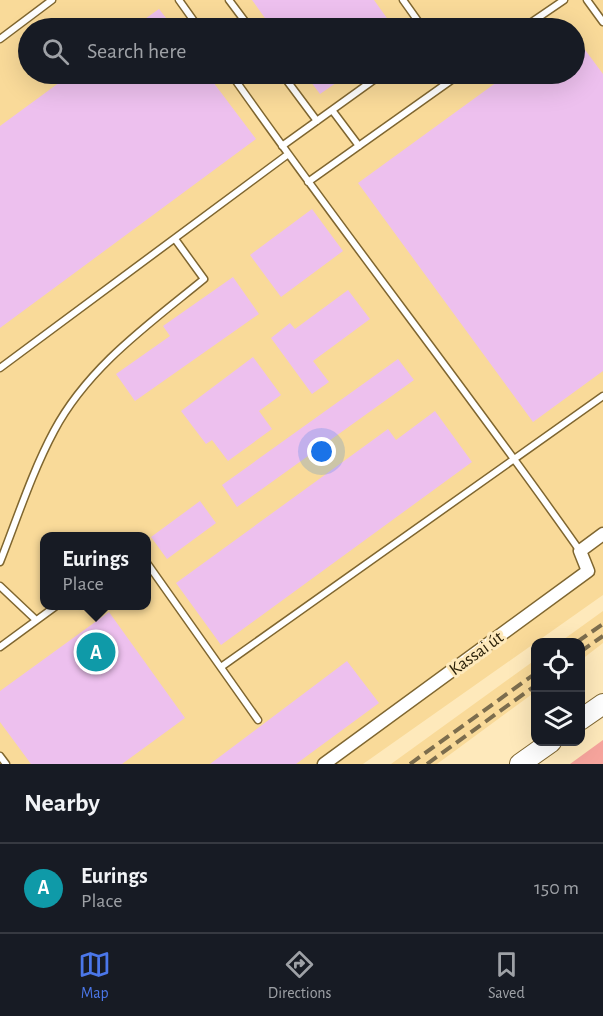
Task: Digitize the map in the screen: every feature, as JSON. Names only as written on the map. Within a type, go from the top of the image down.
[{"type":"main road","points":[[585,717],[603,704]]},
{"type":"main road","points":[[520,764],[544,746]]},
{"type":"street","points":[[580,551],[603,534]]},
{"type":"street","name":"Kassai út","points":[[324,764],[588,571],[580,551]]},
{"type":"lane","points":[[28,18],[52,0]]},
{"type":"lane","points":[[179,0],[192,18]]},
{"type":"lane","points":[[229,0],[242,18]]},
{"type":"lane","points":[[403,0],[416,18]]},
{"type":"lane","points":[[538,18],[564,0]]},
{"type":"lane","points":[[587,0],[603,22]]},
{"type":"lane","points":[[0,39],[18,26]]},
{"type":"lane","points":[[238,84],[287,155],[516,459],[580,551]]},
{"type":"lane","points":[[289,84],[316,121]]},
{"type":"lane","points":[[282,146],[368,84]]},
{"type":"lane","points":[[308,182],[445,84]]},
{"type":"lane","points":[[333,110],[359,146]]},
{"type":"lane","points":[[0,368],[287,155]]},
{"type":"lane","points":[[0,562],[54,430],[74,399],[109,358],[204,279],[175,239]]},
{"type":"lane","points":[[221,668],[603,396]]},
{"type":"lane","points":[[151,569],[258,720]]},
{"type":"lane","points":[[0,586],[36,620]]},
{"type":"lane","points":[[0,647],[50,610]]},
{"type":"lane","points":[[0,756],[6,764]]},
{"type":"shaded area","points":[[0,0],[603,0],[603,595],[542,638],[531,638],[531,646],[363,764],[0,764]]},
{"type":"shaded area","points":[[603,611],[603,643],[585,657],[585,638],[566,638]]},
{"type":"shaded area","points":[[531,663],[531,695],[437,764],[391,764]]},
{"type":"shaded area","points":[[603,740],[603,764],[570,764]]},
{"type":"building","points":[[252,0],[374,0],[387,18],[265,18]]},
{"type":"building","points":[[159,9],[166,18],[146,18]]},
{"type":"building","points":[[585,50],[603,74],[603,371],[533,422],[358,183],[494,84],[585,84]]},
{"type":"building","points":[[57,84],[215,84],[256,139],[0,328],[0,126]]},
{"type":"building","points":[[312,84],[334,84],[320,94]]},
{"type":"building","points":[[312,209],[343,251],[281,297],[250,255]]},
{"type":"building","points":[[233,277],[259,314],[135,401],[116,374],[170,336],[163,326]]},
{"type":"building","points":[[348,290],[370,319],[313,361],[329,382],[312,394],[271,338],[290,323],[295,329]]},
{"type":"building","points":[[253,357],[281,395],[259,411],[272,429],[228,461],[212,440],[206,444],[181,411]]},
{"type":"building","points":[[398,359],[414,380],[237,507],[222,485]]},
{"type":"building","points":[[435,411],[472,462],[221,645],[176,583],[388,429],[396,440]]},
{"type":"building","points":[[200,501],[216,523],[167,559],[151,537]]},
{"type":"building","points":[[109,612],[185,718],[122,764],[31,764],[0,722],[0,691]]},
{"type":"building","points":[[347,661],[379,703],[296,764],[210,764]]},
{"type":"railway","points":[[583,638],[603,624]]},
{"type":"railway","points":[[585,649],[603,636]]},
{"type":"railway","points":[[410,764],[531,677]]},
{"type":"railway","points":[[427,764],[531,689]]},
{"type":"place","name":"Eurings","points":[[96,652]]}]
